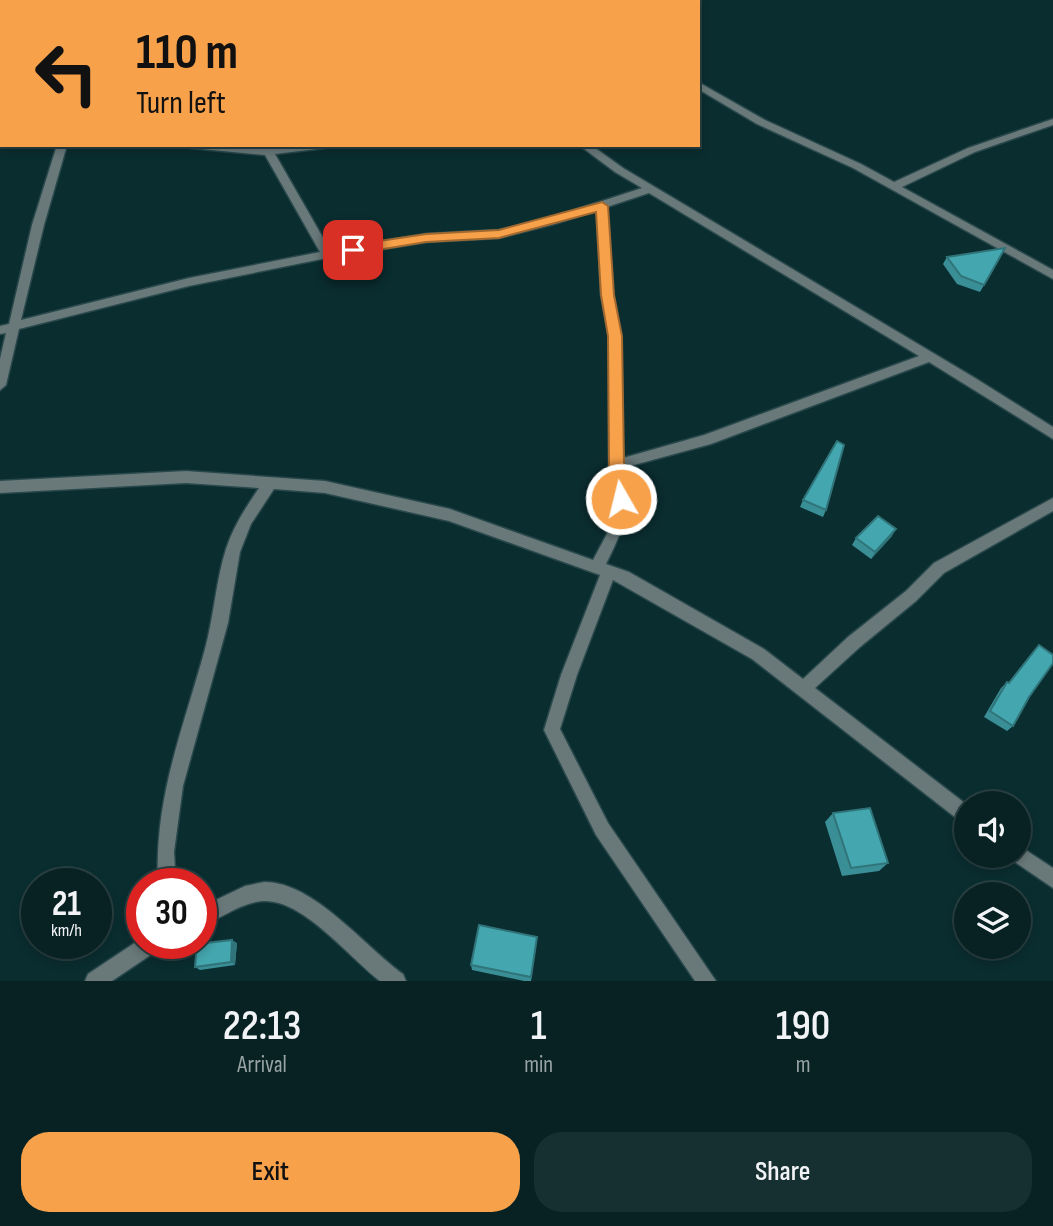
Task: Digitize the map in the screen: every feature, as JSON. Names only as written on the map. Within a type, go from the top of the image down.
[{"type":"street","points":[[700,86],[761,122],[857,166],[1053,275]]},
{"type":"street","points":[[894,187],[943,161],[1010,134],[1053,122]]},
{"type":"street","points":[[0,385],[7,328],[61,147]]},
{"type":"street","points":[[230,147],[298,147]]},
{"type":"street","points":[[587,147],[1053,435]]},
{"type":"street","points":[[270,149],[327,254]]},
{"type":"street","points":[[7,328],[189,282],[327,254],[426,238],[499,234],[602,206],[650,188]]},
{"type":"street","points":[[602,206],[607,295],[615,336],[617,465],[621,499],[615,532],[552,730],[602,829],[706,981]]},
{"type":"street","points":[[617,465],[706,440],[929,356]]},
{"type":"street","points":[[0,487],[186,477],[325,487],[450,515],[624,577],[758,654],[954,806]]},
{"type":"street","points":[[165,868],[163,855],[175,788],[221,620],[234,547],[249,514],[270,483]]},
{"type":"street","points":[[803,689],[854,642],[911,596],[939,568],[1053,504]]},
{"type":"street","points":[[1031,863],[1053,879]]},
{"type":"street","points":[[217,909],[246,895],[273,891],[296,901],[396,981]]},
{"type":"street","points":[[95,981],[127,959]]},
{"type":"building","points":[[1005,248],[984,285],[961,276],[947,257]]},
{"type":"building","points":[[837,441],[844,445],[826,510],[803,500]]},
{"type":"building","points":[[878,516],[896,529],[875,552],[856,538]]},
{"type":"building","points":[[1039,645],[1053,655],[1053,663],[1013,726],[990,711],[1007,682],[1009,683]]},
{"type":"building","points":[[870,808],[888,863],[851,868],[833,813]]},
{"type":"building","points":[[479,925],[537,937],[531,977],[471,965]]},
{"type":"building","points":[[232,940],[231,962],[195,967],[196,959],[217,959],[217,942]]},
{"type":"route","points":[[353,250],[426,238],[499,234],[602,206],[607,295],[615,336],[617,465],[621,499]]}]
